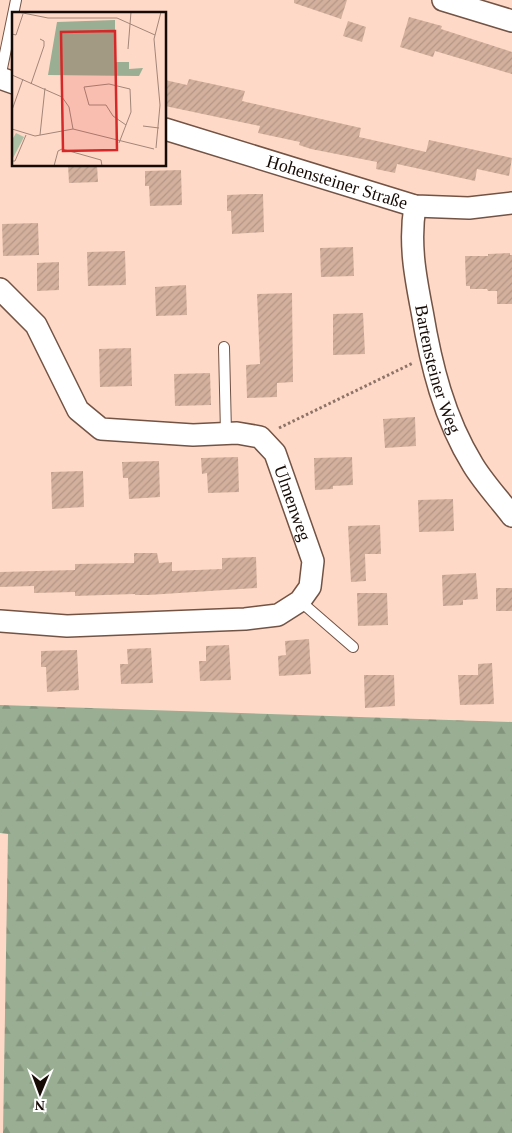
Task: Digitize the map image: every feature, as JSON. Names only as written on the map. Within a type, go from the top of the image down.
[{"type":"street","points":[[443,0],[512,22]]},
{"type":"street","points":[[0,78],[12,82]]},
{"type":"street","name":"Hohensteiner Straße","points":[[166,129],[415,206],[470,208],[512,203]]},
{"type":"street","name":"Bartensteiner Weg","points":[[415,206],[413,219],[413,263],[430,355],[447,415],[473,466],[512,516]]},
{"type":"street","points":[[0,290],[36,325],[78,410],[101,429],[193,435],[237,433],[260,437]]},
{"type":"street","name":"Ulmenweg","points":[[0,620],[67,626],[245,619],[278,615],[300,600],[310,587],[313,561],[276,454],[260,437]]},
{"type":"lane","points":[[0,78],[12,20]]},
{"type":"lane","points":[[224,347],[226,433]]},
{"type":"lane","points":[[300,600],[353,647]]},
{"type":"path","points":[[260,437],[430,355]]},
{"type":"green space","points":[[0,705],[512,722],[512,1133],[3,1133],[8,834],[0,833]]},
{"type":"building","points":[[294,0],[347,0],[341,19],[294,3]]},
{"type":"building","points":[[409,17],[442,26],[441,29],[512,52],[512,74],[435,51],[433,57],[400,47]]},
{"type":"building","points":[[348,21],[366,27],[362,42],[343,36]]},
{"type":"building","points":[[189,79],[245,91],[242,101],[361,128],[359,137],[426,152],[429,140],[512,158],[509,176],[477,169],[475,181],[397,164],[395,173],[376,169],[377,162],[311,149],[299,145],[300,142],[258,133],[260,126],[166,106],[166,80],[187,85]]},
{"type":"building","points":[[68,166],[97,166],[98,182],[69,183]]},
{"type":"building","points":[[181,170],[182,205],[150,206],[149,186],[145,186],[145,171]]},
{"type":"building","points":[[263,194],[264,232],[232,234],[231,211],[227,211],[227,195]]},
{"type":"building","points":[[38,223],[39,255],[3,256],[2,224]]},
{"type":"building","points":[[353,247],[354,276],[321,277],[320,248]]},
{"type":"building","points":[[125,251],[126,285],[88,286],[87,252]]},
{"type":"building","points":[[510,253],[512,255],[512,304],[497,304],[497,291],[470,289],[470,286],[466,286],[465,256],[488,256],[488,254]]},
{"type":"building","points":[[59,262],[59,290],[37,291],[37,263]]},
{"type":"building","points":[[186,285],[187,315],[156,316],[155,287]]},
{"type":"building","points":[[292,293],[293,382],[277,383],[277,397],[247,398],[246,365],[260,364],[257,294]]},
{"type":"building","points":[[363,313],[365,354],[333,355],[333,314]]},
{"type":"building","points":[[131,348],[132,386],[100,387],[99,349]]},
{"type":"building","points":[[210,373],[211,405],[175,406],[174,374]]},
{"type":"building","points":[[415,417],[416,446],[385,448],[383,419]]},
{"type":"building","points":[[238,457],[239,492],[208,493],[207,473],[202,474],[201,458]]},
{"type":"building","points":[[352,457],[353,485],[333,486],[333,489],[315,490],[314,458]]},
{"type":"building","points":[[159,461],[160,497],[129,499],[128,478],[123,478],[122,462]]},
{"type":"building","points":[[83,471],[84,507],[52,509],[51,472]]},
{"type":"building","points":[[453,499],[454,531],[419,532],[418,500]]},
{"type":"building","points":[[380,525],[381,554],[365,554],[366,581],[351,582],[348,526]]},
{"type":"building","points":[[134,553],[157,553],[159,563],[172,562],[172,571],[222,569],[222,558],[256,557],[257,588],[148,595],[75,596],[75,592],[34,593],[34,586],[0,587],[0,572],[75,570],[75,564],[134,563]]},
{"type":"building","points":[[476,573],[478,599],[463,600],[463,605],[443,606],[442,575]]},
{"type":"building","points":[[496,588],[512,588],[512,611],[496,611]]},
{"type":"building","points":[[357,593],[387,593],[388,625],[358,626]]},
{"type":"building","points":[[309,639],[311,674],[279,676],[278,656],[286,655],[285,641]]},
{"type":"building","points":[[229,645],[231,680],[200,681],[199,661],[206,661],[206,646]]},
{"type":"building","points":[[151,648],[153,683],[121,684],[120,664],[128,664],[127,649]]},
{"type":"building","points":[[77,650],[79,690],[47,692],[46,667],[41,667],[41,651]]},
{"type":"building","points":[[492,663],[494,704],[460,705],[458,675],[478,675],[478,664]]},
{"type":"building","points":[[364,675],[394,675],[395,706],[365,708]]}]
